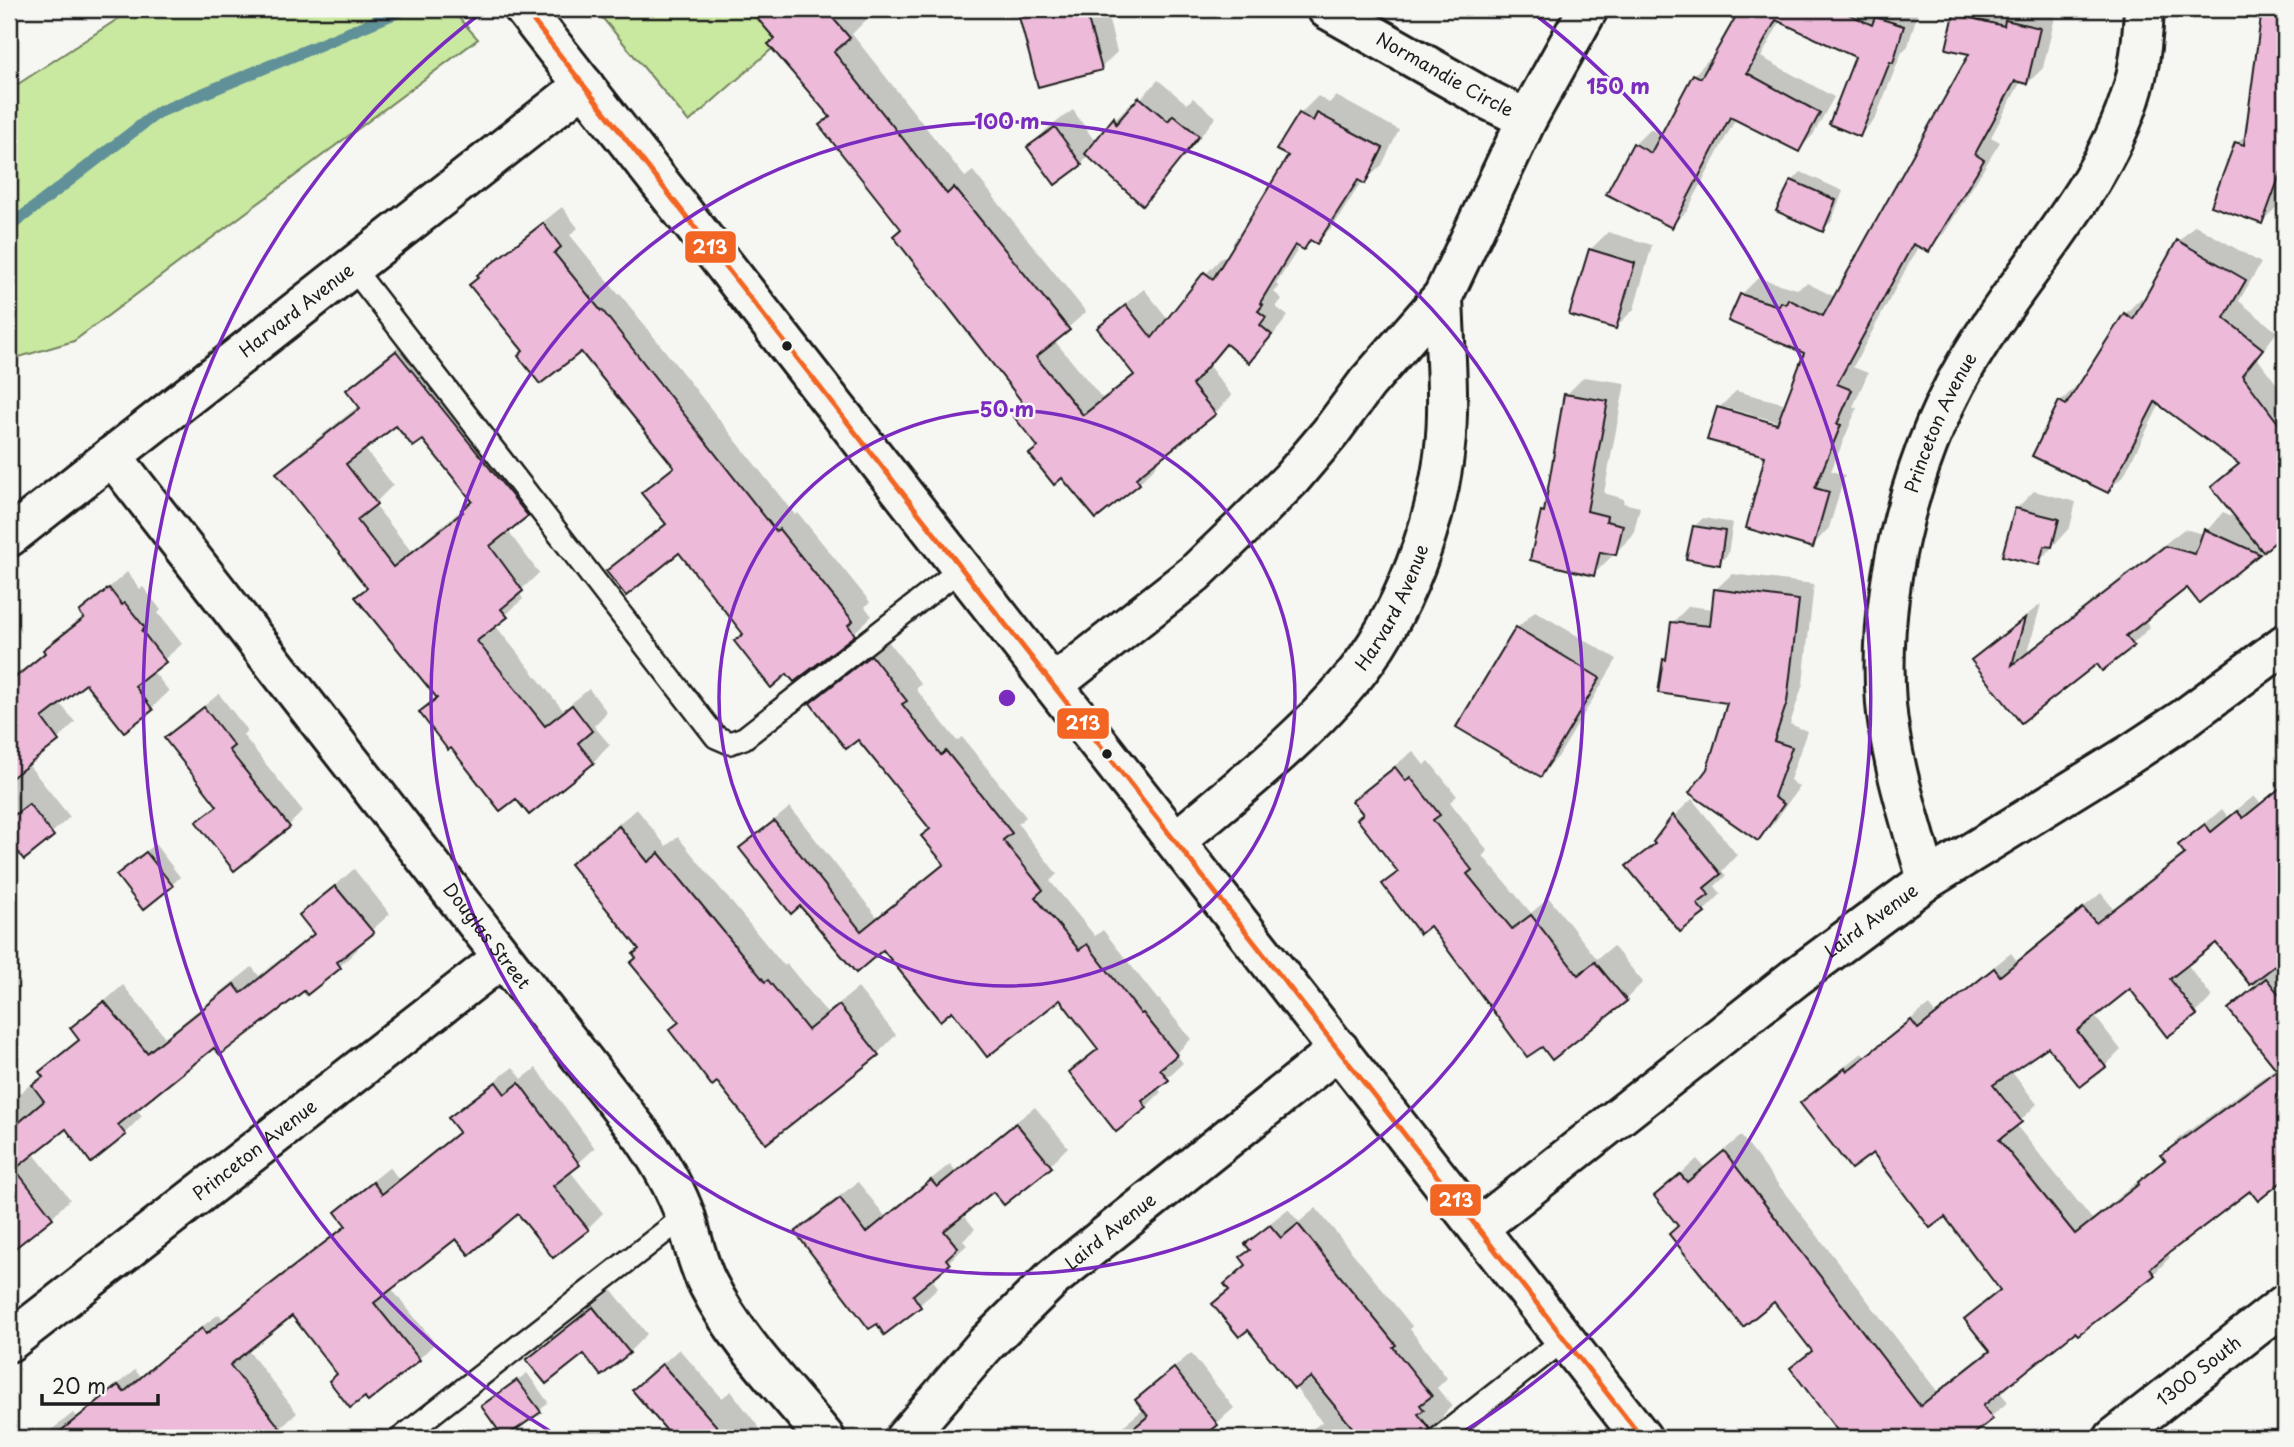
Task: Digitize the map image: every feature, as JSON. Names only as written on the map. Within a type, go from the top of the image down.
[{"type":"street","points":[[524,9],[1643,1438]]},
{"type":"street","name":"Normandie Circle","points":[[1328,9],[1486,99],[1527,119]]},
{"type":"street","name":"Harvard Avenue","points":[[1054,685],[1194,574],[1291,480],[1367,383],[1443,296],[1527,119],[1588,9]]},
{"type":"street","name":"Princeton Avenue","points":[[1927,880],[1894,762],[1886,704],[1886,643],[1891,581],[1904,520],[1923,461],[1947,402],[1977,346],[2103,160],[2123,119],[2136,78],[2144,9]]},
{"type":"street","name":"Harvard Avenue","points":[[9,537],[584,85]]},
{"type":"street","name":"Harvard Avenue","points":[[1176,841],[1324,710],[1359,670],[1387,624],[1414,571],[1430,523],[1440,475],[1447,415],[1443,296]]},
{"type":"street","name":"Douglas Street","points":[[112,456],[643,1137],[666,1173],[685,1216],[699,1264],[721,1306],[737,1330],[825,1438]]},
{"type":"street","name":"Laird Avenue","points":[[1478,1228],[1796,977],[1927,880],[2140,748],[2285,644]]},
{"type":"street","name":"Princeton Avenue","points":[[9,1342],[502,958]]},
{"type":"street","name":"Laird Avenue","points":[[905,1438],[985,1345],[1053,1278],[1339,1049]]},
{"type":"street","name":"1300 South","points":[[2114,1438],[2285,1304]]},
{"type":"lane","points":[[352,267],[716,737],[730,743],[744,738],[962,568]]},
{"type":"lane","points":[[401,1438],[685,1216]]},
{"type":"lane","points":[[1439,1438],[1565,1339]]},
{"type":"green space","points":[[133,9],[451,9],[478,39],[74,341],[9,360],[9,90]]},
{"type":"green space","points":[[595,9],[817,9],[689,122]]},
{"type":"building","points":[[749,9],[825,9],[850,38],[834,52],[947,194],[954,187],[1070,330],[1036,357],[1083,415],[1134,375],[1097,328],[1126,305],[1152,338],[1204,272],[1213,279],[1288,156],[1276,150],[1299,113],[1313,121],[1317,113],[1383,148],[1365,184],[1358,180],[1317,244],[1310,240],[1304,250],[1295,245],[1260,303],[1263,305],[1258,311],[1266,317],[1260,325],[1272,335],[1249,363],[1226,344],[1192,385],[1216,414],[1136,478],[1140,484],[1096,519],[1062,478],[1054,485],[1029,454],[1038,447],[1014,417],[1026,407],[893,236],[901,229],[819,125],[830,117],[768,44],[775,39]]},
{"type":"building","points":[[1049,9],[1085,9],[1102,70],[1038,87],[1019,17]]},
{"type":"building","points":[[1740,9],[1838,9],[1872,25],[1875,17],[1904,26],[1893,63],[1890,62],[1860,137],[1829,124],[1855,57],[1776,20],[1747,73],[1820,113],[1799,152],[1730,117],[1672,228],[1606,194],[1633,143],[1651,153],[1693,74],[1701,78]]},
{"type":"building","points":[[2262,9],[2285,9],[2285,161],[2262,224],[2211,206],[2235,142],[2244,145]]},
{"type":"building","points":[[1954,14],[2004,26],[2005,20],[2040,28],[2027,84],[2015,81],[1975,154],[1984,160],[1929,252],[1913,244],[1837,384],[1852,390],[1815,488],[1829,492],[1813,548],[1746,528],[1765,456],[1707,440],[1717,407],[1777,424],[1804,353],[1728,321],[1740,294],[1779,306],[1781,302],[1786,304],[1788,299],[1823,316],[1969,54],[1946,49]]},
{"type":"building","points":[[1139,97],[1168,121],[1173,115],[1199,136],[1143,206],[1085,154],[1114,117],[1116,124]]},
{"type":"building","points":[[1055,127],[1082,165],[1055,185],[1027,147]]},
{"type":"building","points":[[1791,180],[1836,200],[1823,232],[1776,211]]},
{"type":"building","points":[[543,223],[561,247],[554,253],[776,531],[779,529],[853,621],[848,625],[855,635],[794,682],[787,674],[771,688],[734,641],[743,634],[679,553],[626,596],[606,571],[666,524],[641,493],[674,467],[581,352],[540,384],[518,356],[523,351],[469,285],[479,277],[477,275]]},
{"type":"building","points":[[2177,240],[2246,280],[2224,318],[2263,349],[2242,375],[2285,432],[2285,534],[2263,552],[2211,487],[2239,464],[2155,402],[2108,493],[2032,456],[2059,401],[2066,405],[2124,313],[2133,319]]},
{"type":"building","points":[[1589,249],[1635,263],[1616,329],[1569,315]]},
{"type":"building","points":[[396,351],[528,516],[490,546],[523,591],[501,609],[508,617],[477,641],[545,726],[572,705],[592,731],[578,743],[594,763],[529,815],[516,799],[500,811],[419,712],[437,698],[355,597],[367,588],[276,473],[360,408],[346,390]],"holes":[[[396,426],[413,447],[423,440],[472,501],[461,510],[463,512],[393,567],[357,520],[377,504],[346,464]]]},
{"type":"building","points":[[1564,394],[1608,401],[1587,511],[1607,516],[1606,521],[1623,525],[1616,555],[1600,552],[1594,576],[1530,560],[1541,511],[1544,512]]},
{"type":"building","points":[[2015,508],[2059,519],[2052,547],[2044,546],[2039,565],[2002,556]]},
{"type":"building","points":[[1693,526],[1725,531],[1720,565],[1686,559]]},
{"type":"building","points":[[2204,529],[2260,554],[2199,603],[2187,588],[2126,636],[2134,646],[2102,671],[2097,664],[2021,723],[1971,660],[2025,618],[2012,665],[2165,546],[2195,554]]},
{"type":"building","points":[[109,588],[145,628],[142,631],[166,662],[135,686],[153,710],[124,732],[86,684],[42,718],[59,741],[9,780],[9,676],[12,680],[45,653],[43,650],[84,618],[79,612]]},
{"type":"building","points":[[1714,589],[1799,600],[1787,702],[1774,741],[1792,747],[1774,797],[1784,804],[1758,841],[1689,793],[1707,769],[1727,703],[1658,693],[1671,622],[1710,626]]},
{"type":"building","points":[[1516,627],[1600,678],[1541,777],[1456,727]]},
{"type":"building","points":[[871,655],[907,701],[902,704],[941,755],[946,751],[1012,833],[1003,840],[1043,890],[1035,897],[1079,950],[1087,944],[1141,1014],[1143,1013],[1177,1055],[1160,1069],[1169,1080],[1142,1101],[1147,1108],[1116,1132],[1069,1072],[1098,1049],[1060,1000],[987,1057],[952,1011],[940,1021],[883,950],[856,973],[800,906],[791,914],[739,848],[774,821],[861,931],[944,864],[921,836],[930,829],[858,740],[846,749],[810,703]]},
{"type":"building","points":[[204,707],[234,746],[229,750],[290,827],[234,871],[196,822],[217,806],[164,738]]},
{"type":"building","points":[[1395,767],[1406,781],[1410,777],[1440,815],[1433,820],[1472,870],[1467,874],[1512,929],[1531,915],[1578,975],[1595,962],[1627,1001],[1552,1060],[1542,1047],[1527,1057],[1430,926],[1420,934],[1382,884],[1398,872],[1357,819],[1363,814],[1352,801]]},
{"type":"building","points":[[2285,784],[2285,958],[2250,985],[2216,943],[2170,979],[2197,1015],[2167,1037],[2130,989],[2077,1031],[2106,1067],[2080,1087],[2048,1047],[1993,1085],[2022,1122],[1999,1140],[2075,1234],[2139,1184],[2138,1182],[2165,1160],[2161,1155],[2277,1070],[2228,1009],[2266,978],[2285,1002],[2285,1179],[2258,1201],[2250,1191],[2169,1253],[2150,1269],[2155,1275],[2078,1335],[2075,1332],[1983,1406],[1993,1419],[1969,1438],[1843,1438],[1790,1368],[1812,1351],[1774,1302],[1743,1327],[1669,1234],[1678,1226],[1654,1196],[1680,1174],[1687,1182],[1724,1151],[1920,1406],[1990,1351],[1964,1319],[2000,1290],[1945,1217],[1930,1228],[1873,1153],[1851,1169],[1800,1103],[1845,1068],[1847,1071],[1911,1020],[1918,1029],[1994,968],[2000,976],[2083,908],[2096,923],[2185,854],[2178,845],[2205,824],[2211,832],[2237,811],[2243,818]]},
{"type":"building","points":[[29,804],[54,836],[24,860],[9,840],[9,819]]},
{"type":"building","points":[[1673,815],[1721,874],[1704,888],[1709,895],[1697,904],[1705,913],[1680,932],[1626,866],[1655,844],[1653,842]]},
{"type":"building","points":[[619,826],[648,862],[659,853],[808,1030],[839,1005],[879,1055],[766,1144],[717,1082],[712,1086],[669,1030],[679,1022],[630,963],[636,958],[633,954],[639,949],[570,864]]},
{"type":"building","points":[[146,852],[173,886],[143,910],[116,875]]},
{"type":"building","points":[[335,886],[374,933],[337,962],[341,968],[307,995],[304,991],[220,1055],[214,1048],[118,1125],[126,1135],[91,1163],[66,1129],[15,1169],[53,1218],[9,1253],[9,1131],[44,1101],[32,1085],[43,1077],[39,1072],[79,1040],[70,1028],[104,1001],[147,1053],[234,984],[241,993],[314,934],[299,915]]},
{"type":"building","points":[[496,1082],[505,1094],[519,1083],[580,1165],[553,1186],[589,1230],[553,1258],[518,1214],[469,1255],[456,1239],[374,1303],[420,1360],[368,1402],[365,1397],[350,1408],[329,1381],[337,1374],[292,1316],[230,1365],[288,1438],[52,1438],[118,1385],[124,1392],[202,1328],[206,1334],[346,1226],[335,1212],[373,1182],[382,1194],[459,1132],[448,1118]]},
{"type":"building","points":[[1016,1123],[1052,1167],[1004,1205],[993,1192],[944,1231],[958,1248],[946,1259],[950,1264],[913,1295],[921,1307],[884,1335],[877,1324],[869,1329],[795,1232],[840,1198],[866,1233],[931,1180],[937,1187]]},
{"type":"building","points":[[1298,1224],[1396,1345],[1393,1347],[1432,1396],[1420,1405],[1424,1410],[1418,1414],[1430,1429],[1426,1438],[1361,1438],[1311,1377],[1294,1389],[1248,1330],[1239,1337],[1212,1304],[1229,1290],[1224,1284],[1246,1265],[1240,1257],[1250,1250],[1245,1244],[1270,1225],[1281,1238]]},
{"type":"building","points":[[593,1307],[630,1353],[601,1376],[584,1354],[546,1384],[526,1360]]},
{"type":"building","points":[[662,1364],[727,1438],[673,1438],[632,1390]]},
{"type":"building","points":[[1174,1368],[1218,1425],[1202,1438],[1122,1438],[1148,1416],[1135,1400]]},
{"type":"building","points":[[517,1380],[541,1412],[504,1438],[481,1406]]},
{"type":"waterway","points":[[9,227],[157,113],[405,9]]},
{"type":"transit line","name":"213","points":[[524,9],[1642,1438]]}]
